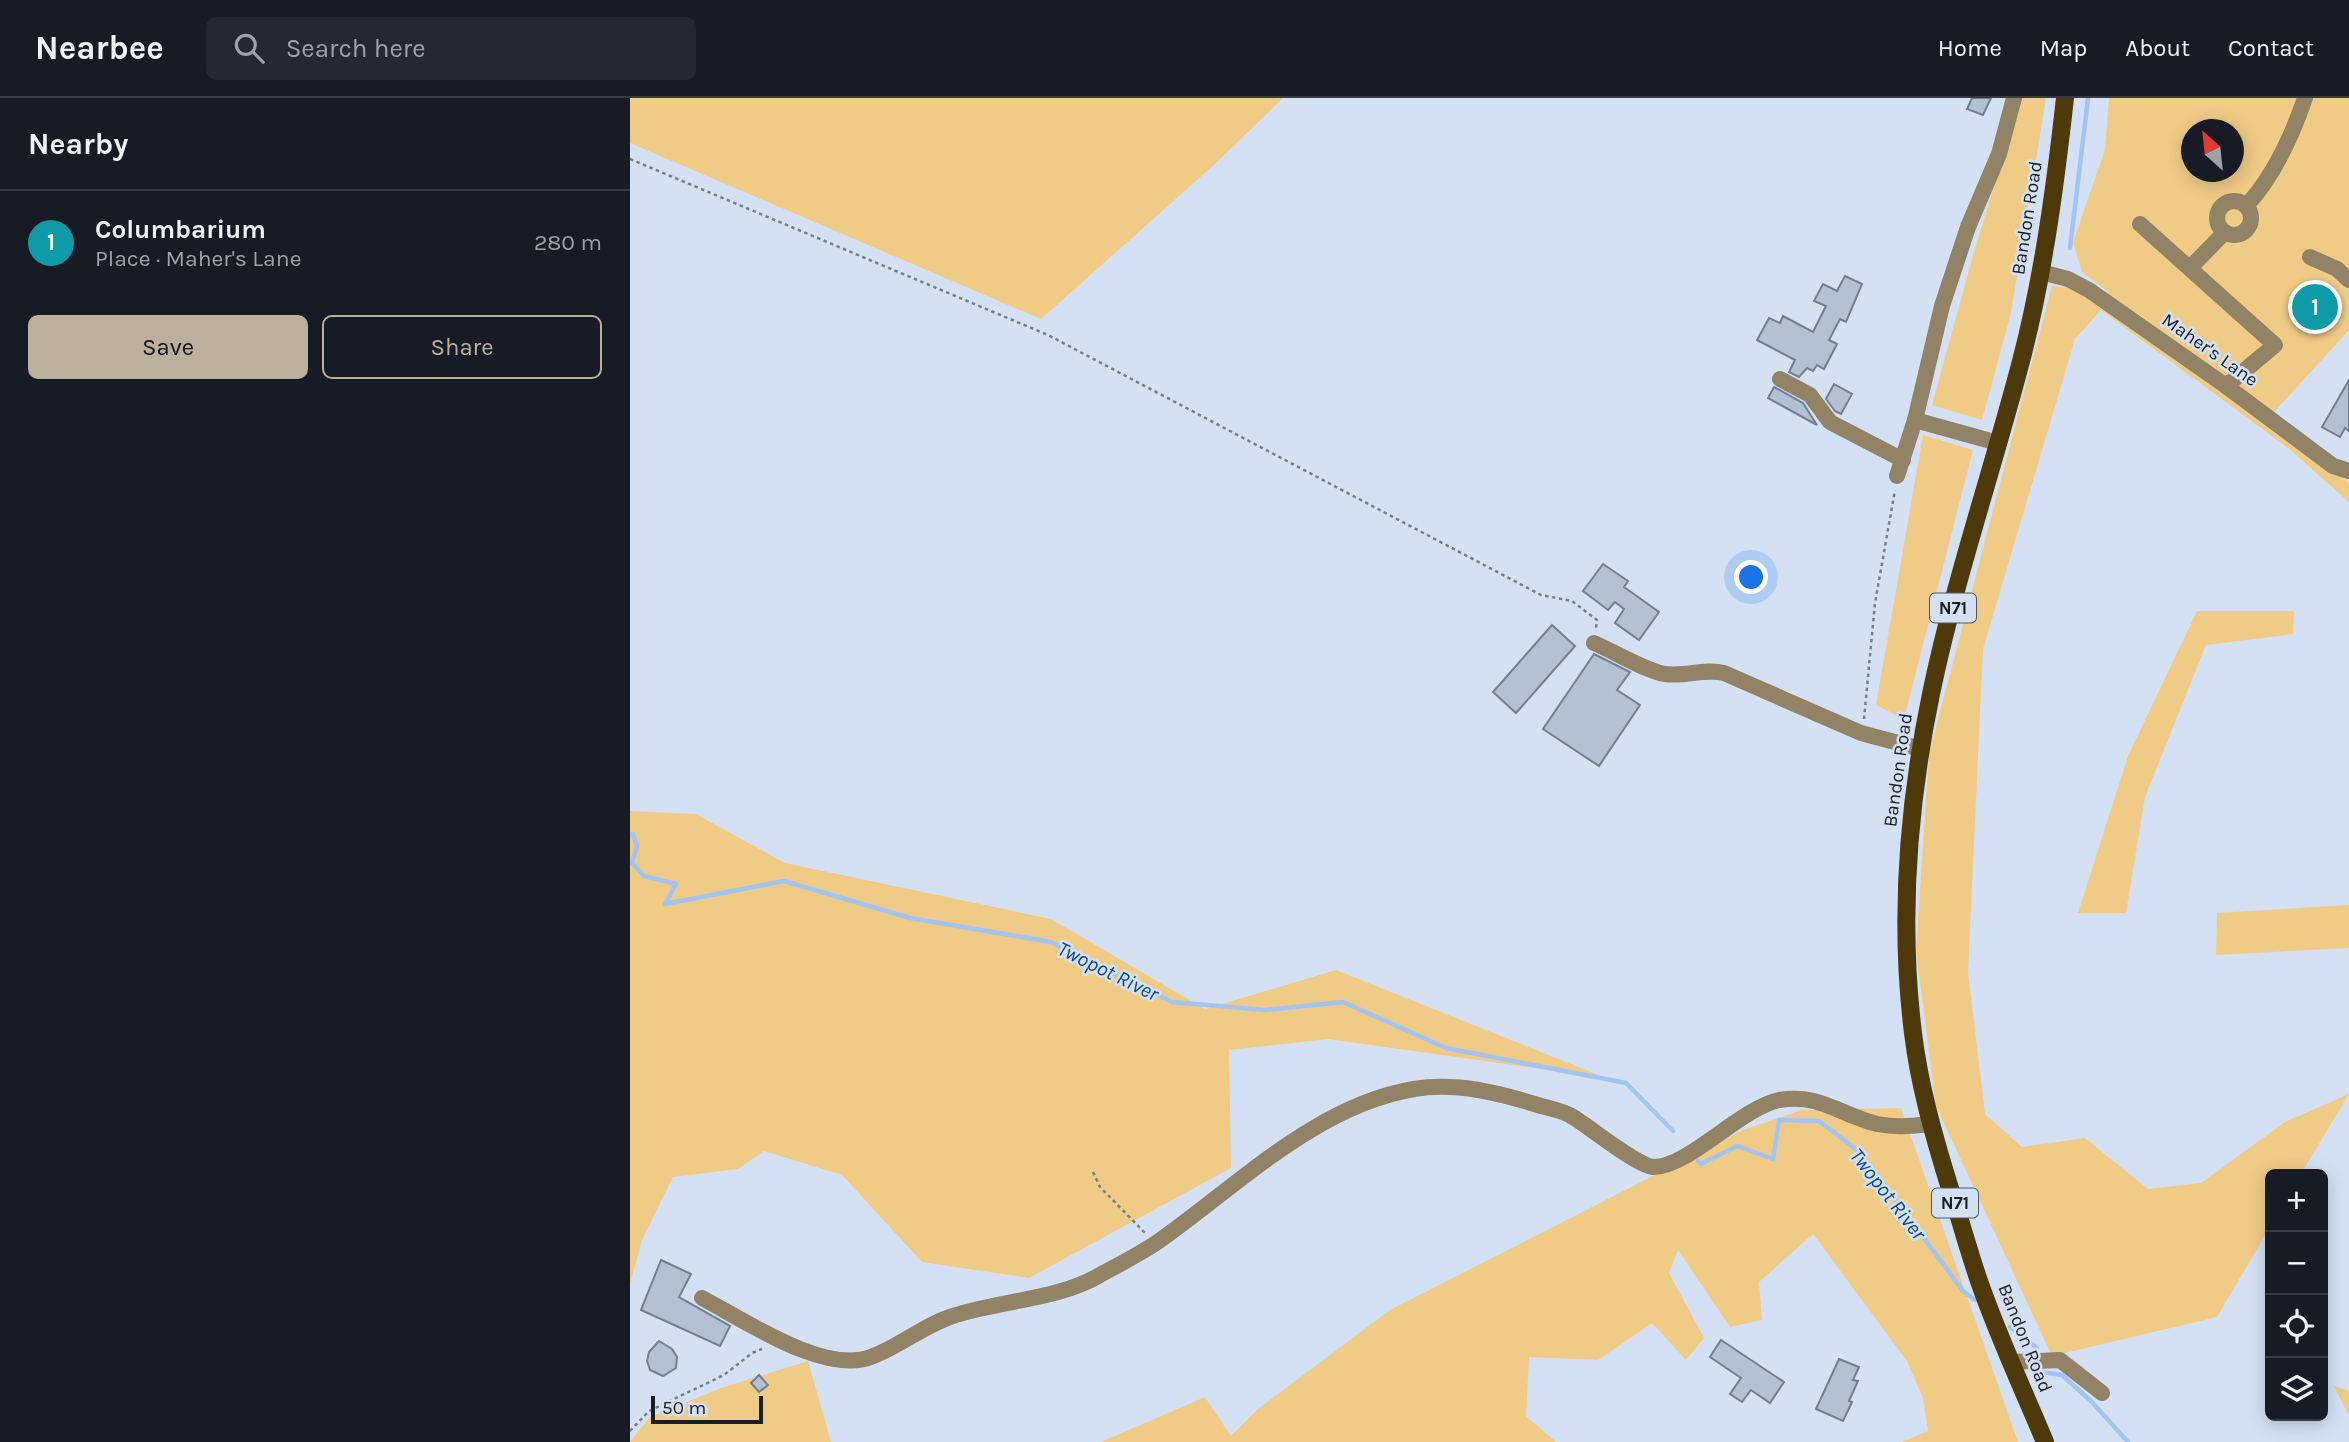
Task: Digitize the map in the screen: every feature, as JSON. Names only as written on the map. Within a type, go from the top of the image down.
[{"type":"main road","name":"Bandon Road","points":[[2045,1442],[1979,1282],[1931,1124],[1913,1036],[1906,913],[1909,842],[1931,693],[2020,364],[2041,272],[2065,98]]},
{"type":"street","points":[[1780,379],[1810,396],[1829,422],[1900,468],[1915,420],[1942,306],[1968,227],[1998,153],[2014,98]]},
{"type":"street","points":[[2246,206],[2258,194],[2294,132],[2305,98]]},
{"type":"street","points":[[2236,201],[2246,206],[2251,214],[2247,229],[2233,235],[2225,232],[2219,224],[2221,208],[2236,201]]},
{"type":"street","points":[[2140,224],[2276,345],[2226,386]]},
{"type":"street","points":[[2190,268],[2225,232]]},
{"type":"street","points":[[2311,257],[2337,269],[2349,280]]},
{"type":"street","name":"Maher's Lane","points":[[2041,272],[2068,279],[2089,290],[2226,386],[2333,466],[2349,471]]},
{"type":"street","points":[[1915,420],[1998,443]]},
{"type":"street","points":[[1594,643],[1662,674],[1688,676],[1714,670],[1724,673],[1861,733],[1921,749]]},
{"type":"street","points":[[702,1298],[781,1340],[823,1358],[847,1363],[870,1358],[942,1319],[1042,1296],[1095,1278],[1156,1242],[1277,1153],[1331,1119],[1371,1099],[1416,1088],[1469,1087],[1508,1095],[1570,1115],[1636,1160],[1652,1167],[1673,1162],[1757,1109],[1777,1101],[1808,1098],[1873,1123],[1900,1128],[1931,1124]]},
{"type":"street","points":[[2012,1362],[2060,1360],[2102,1393]]},
{"type":"path","points":[[630,159],[1048,335],[1541,594],[1572,601],[1597,620],[1594,643]]},
{"type":"path","points":[[1864,718],[1875,603],[1900,468]]},
{"type":"path","points":[[1093,1172],[1100,1187],[1156,1242]]},
{"type":"path","points":[[630,1431],[649,1411],[724,1375],[752,1353],[781,1340]]},
{"type":"shaded area","points":[[630,98],[1283,98],[1215,164],[1041,319],[630,143]]},
{"type":"shaded area","points":[[2021,98],[2046,98],[2011,313],[1982,420],[1932,405],[1974,252]]},
{"type":"shaded area","points":[[2109,98],[2349,98],[2349,330],[2274,412],[2131,309],[2349,483],[2349,502],[2288,448],[2101,310],[2075,339],[1983,649],[1968,972],[1985,1114],[2022,1147],[2085,1138],[2148,1189],[2201,1183],[2285,1122],[2349,1094],[2304,1169],[2265,1169],[2265,1235],[2217,1317],[2052,1356],[1936,1106],[1916,951],[1929,754],[2052,286],[2110,293],[2082,272],[2073,242],[2105,150]]},
{"type":"shaded area","points":[[1923,435],[1973,450],[1904,719],[1876,705]]},
{"type":"shaded area","points":[[2197,611],[2294,611],[2293,634],[2206,645],[2145,797],[2126,913],[2078,913],[2128,756]]},
{"type":"shaded area","points":[[630,811],[696,814],[785,863],[1051,919],[1205,1009],[1336,970],[1606,1078],[1328,1039],[1229,1050],[1231,1168],[1029,1278],[922,1262],[842,1175],[764,1151],[738,1169],[673,1177],[642,1240],[630,1284]]},
{"type":"shaded area","points":[[2349,905],[2349,948],[2216,955],[2217,913]]},
{"type":"shaded area","points":[[1901,1108],[2018,1442],[1902,1442],[1928,1431],[1923,1398],[1907,1361],[1813,1234],[1759,1282],[1762,1320],[1730,1327],[1678,1250],[1669,1273],[1704,1338],[1686,1360],[1652,1323],[1598,1360],[1529,1357],[1526,1416],[1556,1442],[1101,1442],[1205,1397],[1231,1436],[1258,1409],[1390,1310],[1743,1130],[1802,1110]]},
{"type":"shaded area","points":[[808,1361],[831,1442],[630,1442],[650,1417],[721,1388]]},
{"type":"shaded area","points":[[2334,1386],[2349,1391],[2349,1416]]},
{"type":"building","points":[[1972,98],[1991,98],[1983,115],[1967,109]]},
{"type":"building","points":[[1845,276],[1862,284],[1846,322],[1840,319],[1829,340],[1837,344],[1824,369],[1817,365],[1813,371],[1807,368],[1799,377],[1789,372],[1795,360],[1757,340],[1769,318],[1780,323],[1783,316],[1813,332],[1826,306],[1814,301],[1823,284],[1837,291]]},
{"type":"building","points":[[2323,286],[2336,297],[2307,329],[2294,317]]},
{"type":"building","points":[[2349,380],[2349,431],[2345,428],[2340,437],[2322,427]]},
{"type":"building","points":[[1834,384],[1852,394],[1841,414],[1835,411],[1826,399]]},
{"type":"building","points":[[1774,387],[1803,403],[1817,425],[1768,398]]},
{"type":"building","points":[[1603,564],[1628,581],[1624,587],[1659,612],[1639,640],[1615,623],[1624,609],[1615,602],[1608,610],[1583,591]]},
{"type":"building","points":[[1552,625],[1575,646],[1516,713],[1493,692]]},
{"type":"building","points":[[1594,654],[1630,672],[1617,690],[1640,705],[1599,766],[1543,729]]},
{"type":"building","points":[[661,1260],[691,1274],[679,1297],[730,1326],[720,1346],[641,1310]]},
{"type":"building","points":[[1721,1340],[1784,1382],[1770,1403],[1751,1390],[1742,1402],[1730,1394],[1741,1378],[1710,1357]]},
{"type":"building","points":[[659,1341],[672,1349],[677,1357],[676,1368],[663,1376],[650,1370],[647,1361],[649,1352]]},
{"type":"building","points":[[1839,1359],[1859,1367],[1853,1380],[1858,1381],[1849,1401],[1852,1402],[1843,1421],[1816,1409]]},
{"type":"building","points":[[759,1375],[768,1385],[759,1392],[751,1383]]},
{"type":"waterway","points":[[2070,248],[2088,98]]},
{"type":"waterway","name":"Twopot River","points":[[630,834],[633,834],[637,846],[632,863],[644,876],[676,884],[665,904],[784,881],[910,918],[1051,942],[1172,1002],[1265,1010],[1343,1002],[1446,1048],[1626,1083],[1673,1131]]},
{"type":"waterway","name":"Twopot River","points":[[1698,1161],[1701,1164],[1737,1146],[1773,1159],[1779,1120],[1819,1121],[1861,1153],[1963,1291],[1975,1300]]},
{"type":"waterway","name":"Twopot River","points":[[2010,1327],[2037,1348]]},
{"type":"waterway","name":"Twopot River","points":[[2042,1372],[2062,1375],[2091,1401],[2128,1442]]},
{"type":"place","name":"Columbarium","points":[[2315,307]]}]
